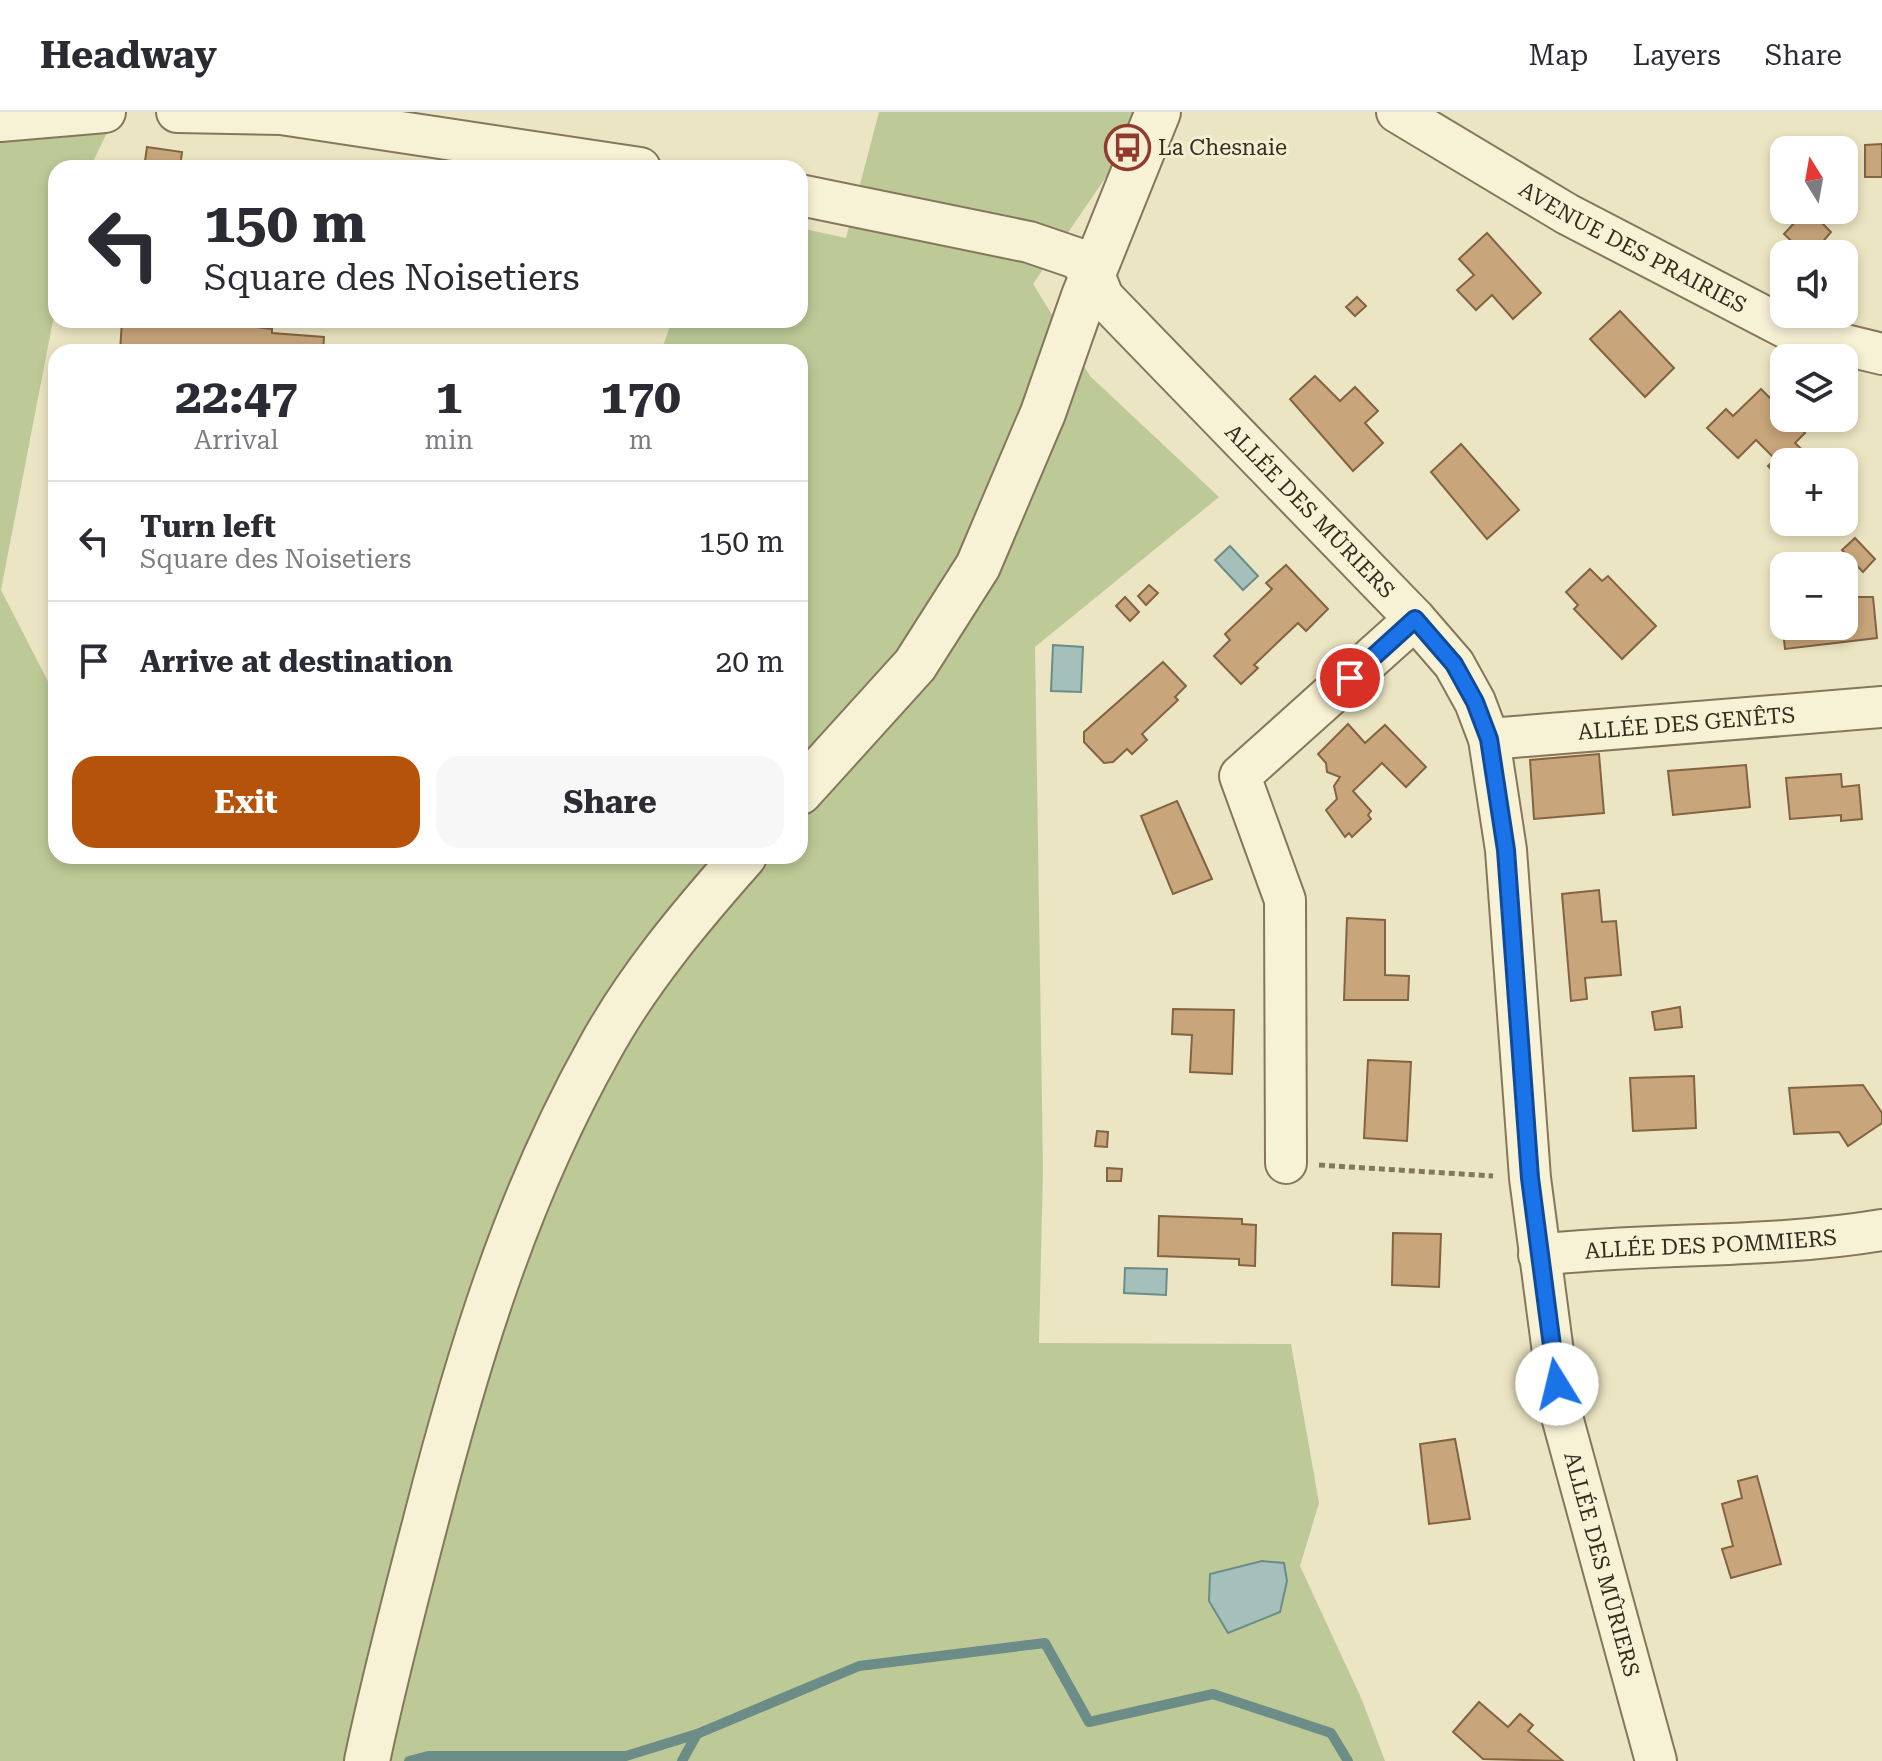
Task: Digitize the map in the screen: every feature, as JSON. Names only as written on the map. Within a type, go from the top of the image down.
[{"type":"street","points":[[0,121],[105,112]]},
{"type":"street","points":[[177,112],[281,113],[588,160]]},
{"type":"street","points":[[808,783],[915,665],[978,566],[1043,413],[1158,112]]},
{"type":"street","name":"AVENUE DES PRAIRIES","points":[[1397,112],[1567,214],[1796,333],[1882,354]]},
{"type":"street","points":[[808,197],[1029,242],[1076,258],[1094,274]]},
{"type":"street","name":"ALLÉE DES MÛRIERS","points":[[1094,274],[1103,297],[1415,619],[1454,664],[1475,702],[1489,739],[1506,850],[1530,1178],[1561,1413],[1656,1761]]},
{"type":"street","points":[[1286,1163],[1285,900],[1240,776],[1415,619]]},
{"type":"street","name":"ALLÉE DES GENÊTS","points":[[1489,739],[1882,707]]},
{"type":"street","points":[[367,1761],[447,1440],[510,1238],[543,1158],[600,1047],[698,908],[737,864]]},
{"type":"street","name":"ALLÉE DES POMMIERS","points":[[1539,1255],[1587,1249],[1795,1242],[1882,1230]]},
{"type":"path","points":[[1286,1163],[1530,1178]]},
{"type":"green space","points":[[0,112],[117,112],[94,160],[48,160],[48,328],[52,328],[1,590],[48,681],[48,864],[808,864],[808,344],[664,344],[669,328],[808,328],[808,230],[846,238],[879,112],[1139,112],[1125,149],[1033,284],[1090,376],[1219,497],[1035,647],[1043,1168],[1039,1343],[1291,1344],[1319,1503],[1300,1566],[1362,1700],[1385,1761],[0,1761]]},
{"type":"water","points":[[1230,546],[1258,576],[1243,590],[1215,560]]},
{"type":"water","points":[[1053,645],[1083,647],[1081,692],[1051,691]]},
{"type":"water","points":[[1125,1268],[1167,1269],[1166,1295],[1124,1293]]},
{"type":"water","points":[[1262,1561],[1284,1563],[1287,1581],[1280,1612],[1228,1633],[1209,1601],[1210,1574]]},
{"type":"building","points":[[1882,144],[1882,177],[1865,177],[1865,145]]},
{"type":"building","points":[[147,147],[182,152],[181,160],[145,160]]},
{"type":"building","points":[[1793,224],[1823,224],[1831,232],[1824,240],[1790,240],[1784,234]]},
{"type":"building","points":[[1487,233],[1541,293],[1513,319],[1492,295],[1476,310],[1457,290],[1474,275],[1459,259]]},
{"type":"building","points":[[1357,297],[1366,306],[1355,316],[1346,307]]},
{"type":"building","points":[[1620,311],[1674,368],[1645,397],[1590,339]]},
{"type":"building","points":[[122,328],[264,328],[272,329],[272,333],[324,337],[324,344],[120,344]]},
{"type":"building","points":[[1315,376],[1340,401],[1355,387],[1378,411],[1365,423],[1383,443],[1353,471],[1290,399]]},
{"type":"building","points":[[1761,389],[1770,398],[1770,432],[1804,432],[1795,443],[1800,448],[1770,448],[1770,454],[1756,440],[1738,458],[1707,428],[1726,409],[1733,416]]},
{"type":"building","points":[[1461,444],[1519,510],[1487,539],[1431,472]]},
{"type":"building","points":[[1855,538],[1875,559],[1863,572],[1858,567],[1858,552],[1842,550]]},
{"type":"building","points":[[1286,565],[1328,609],[1306,631],[1298,623],[1254,665],[1258,668],[1241,684],[1214,656],[1230,640],[1225,634],[1272,589],[1266,583]]},
{"type":"building","points":[[1590,569],[1602,581],[1608,576],[1656,626],[1622,659],[1574,609],[1578,605],[1566,592]]},
{"type":"building","points":[[1149,585],[1158,593],[1146,605],[1138,596]]},
{"type":"building","points":[[1125,597],[1139,612],[1130,621],[1116,606]]},
{"type":"building","points":[[1858,597],[1873,597],[1877,638],[1785,649],[1784,640],[1858,640]]},
{"type":"building","points":[[1163,662],[1186,686],[1175,697],[1178,700],[1142,734],[1147,740],[1132,754],[1127,749],[1113,762],[1104,763],[1084,742],[1084,732]]},
{"type":"building","points":[[1348,724],[1365,743],[1385,725],[1426,767],[1406,787],[1382,763],[1353,791],[1371,811],[1368,815],[1371,819],[1352,837],[1349,833],[1345,837],[1326,810],[1337,799],[1334,786],[1340,777],[1327,772],[1326,763],[1318,754]]},
{"type":"building","points":[[1599,754],[1604,813],[1534,819],[1530,760]]},
{"type":"building","points":[[1746,765],[1750,807],[1673,815],[1668,771]]},
{"type":"building","points":[[1841,774],[1842,787],[1859,785],[1862,819],[1841,821],[1841,815],[1790,819],[1786,778]]},
{"type":"building","points":[[1177,801],[1212,879],[1173,894],[1141,816]]},
{"type":"building","points":[[1599,890],[1602,922],[1616,921],[1621,975],[1585,978],[1587,999],[1571,1001],[1562,894]]},
{"type":"building","points":[[1347,918],[1385,920],[1385,975],[1409,976],[1408,1000],[1344,1000]]},
{"type":"building","points":[[1680,1007],[1682,1027],[1655,1030],[1652,1012]]},
{"type":"building","points":[[1173,1009],[1234,1010],[1232,1074],[1190,1072],[1192,1035],[1172,1034]]},
{"type":"building","points":[[1368,1060],[1411,1062],[1407,1141],[1364,1138]]},
{"type":"building","points":[[1694,1076],[1696,1128],[1633,1131],[1630,1078]]},
{"type":"building","points":[[1863,1085],[1882,1113],[1882,1123],[1848,1146],[1839,1132],[1794,1134],[1789,1088]]},
{"type":"building","points":[[1097,1131],[1108,1132],[1107,1147],[1095,1146]]},
{"type":"building","points":[[1107,1168],[1122,1169],[1121,1181],[1107,1181]]},
{"type":"building","points":[[1159,1216],[1242,1219],[1242,1224],[1256,1225],[1255,1266],[1239,1265],[1239,1259],[1158,1256]]},
{"type":"building","points":[[1393,1233],[1441,1234],[1439,1287],[1392,1285]]},
{"type":"building","points":[[1455,1439],[1470,1519],[1429,1524],[1420,1444]]},
{"type":"building","points":[[1757,1476],[1781,1564],[1731,1578],[1722,1549],[1733,1546],[1722,1504],[1742,1498],[1738,1481]]},
{"type":"building","points":[[1479,1702],[1508,1727],[1520,1714],[1533,1725],[1528,1731],[1563,1761],[1483,1759],[1453,1732]]},
{"type":"waterway","points":[[409,1761],[428,1756],[626,1756],[697,1734],[859,1666],[1045,1643],[1089,1722],[1213,1694],[1331,1733],[1348,1761]]},
{"type":"waterway","points":[[682,1761],[697,1734]]},
{"type":"place","name":"La Chesnaie","points":[[1127,147]]},
{"type":"route","points":[[1350,678],[1415,619],[1454,664],[1475,702],[1489,739],[1506,850],[1530,1178],[1543,1297],[1557,1384]]}]
